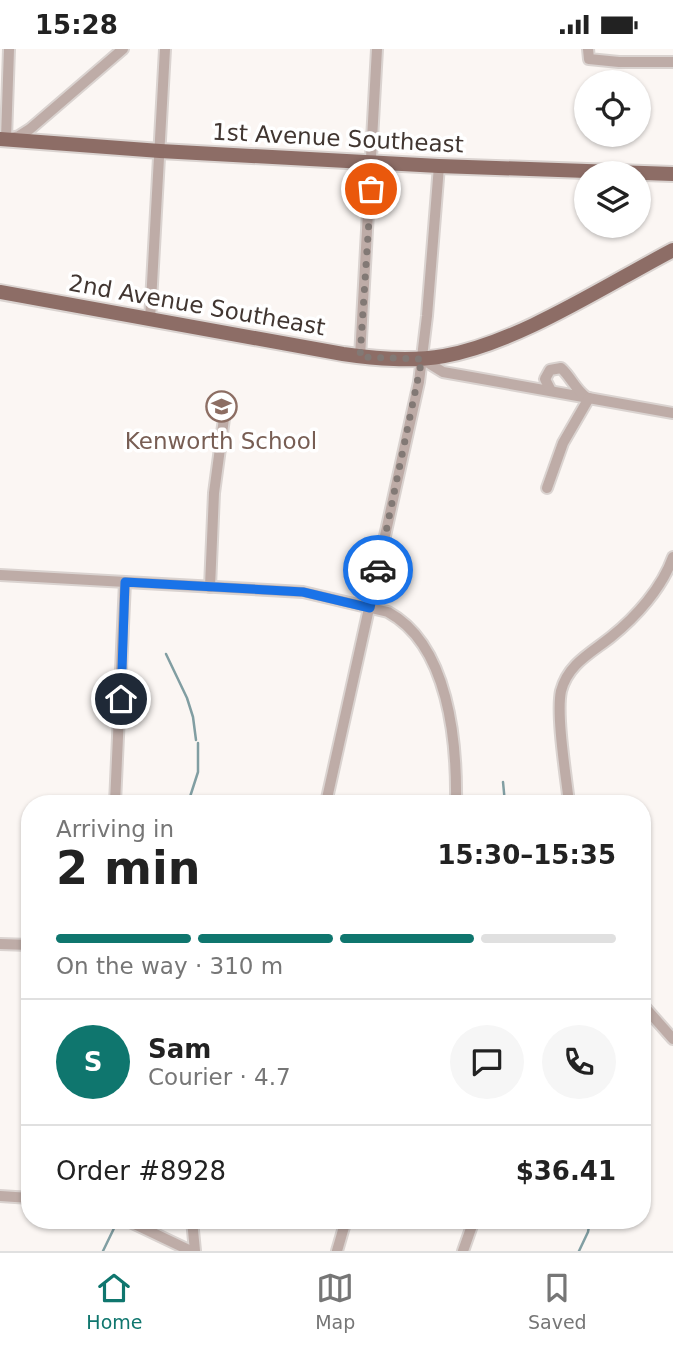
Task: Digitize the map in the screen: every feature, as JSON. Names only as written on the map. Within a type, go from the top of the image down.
[{"type":"main road","name":"1st Avenue Southeast","points":[[3,139],[372,163],[673,174]]},
{"type":"main road","points":[[422,359],[462,352],[509,335],[673,250]]},
{"type":"main road","name":"2nd Avenue Southeast","points":[[0,292],[360,357],[422,359]]},
{"type":"street","points":[[9,49],[3,139],[19,136],[30,129],[123,49]]},
{"type":"street","points":[[150,320],[165,49]]},
{"type":"street","points":[[360,357],[377,49]]},
{"type":"street","points":[[589,54],[619,62],[673,62]]},
{"type":"street","points":[[328,795],[422,359],[439,166]]},
{"type":"street","name":"2nd Avenue Southeast","points":[[422,359],[443,372],[673,413]]},
{"type":"street","points":[[547,488],[564,443],[589,398],[578,391],[569,375],[561,368],[550,370],[545,379],[551,391]]},
{"type":"street","points":[[211,587],[214,493],[225,411]]},
{"type":"street","points":[[568,795],[560,703],[565,681],[580,660],[636,614],[654,591],[673,557]]},
{"type":"street","points":[[0,575],[303,592],[388,612],[398,617],[414,634],[432,663],[442,687],[451,720],[456,795]]},
{"type":"street","points":[[115,795],[125,582]]},
{"type":"street","points":[[0,944],[21,945]]},
{"type":"street","points":[[651,1014],[673,1039]]},
{"type":"street","points":[[0,1196],[21,1197]]},
{"type":"street","points":[[145,1229],[193,1251],[192,1229]]},
{"type":"street","points":[[337,1251],[343,1229]]},
{"type":"street","points":[[463,1251],[471,1229]]},
{"type":"waterway","points":[[166,654],[187,698],[196,740]]},
{"type":"waterway","points":[[191,795],[198,772],[198,743]]},
{"type":"waterway","points":[[503,782],[504,795]]},
{"type":"waterway","points":[[103,1251],[114,1229]]},
{"type":"waterway","points":[[579,1251],[588,1229]]},
{"type":"way so far","points":[[371,189],[360,357],[422,359],[378,570]]},
{"type":"place","name":"Kenworth School","points":[[221,407]]},
{"type":"route","points":[[121,699],[125,582],[303,592],[370,608],[378,570]]}]
